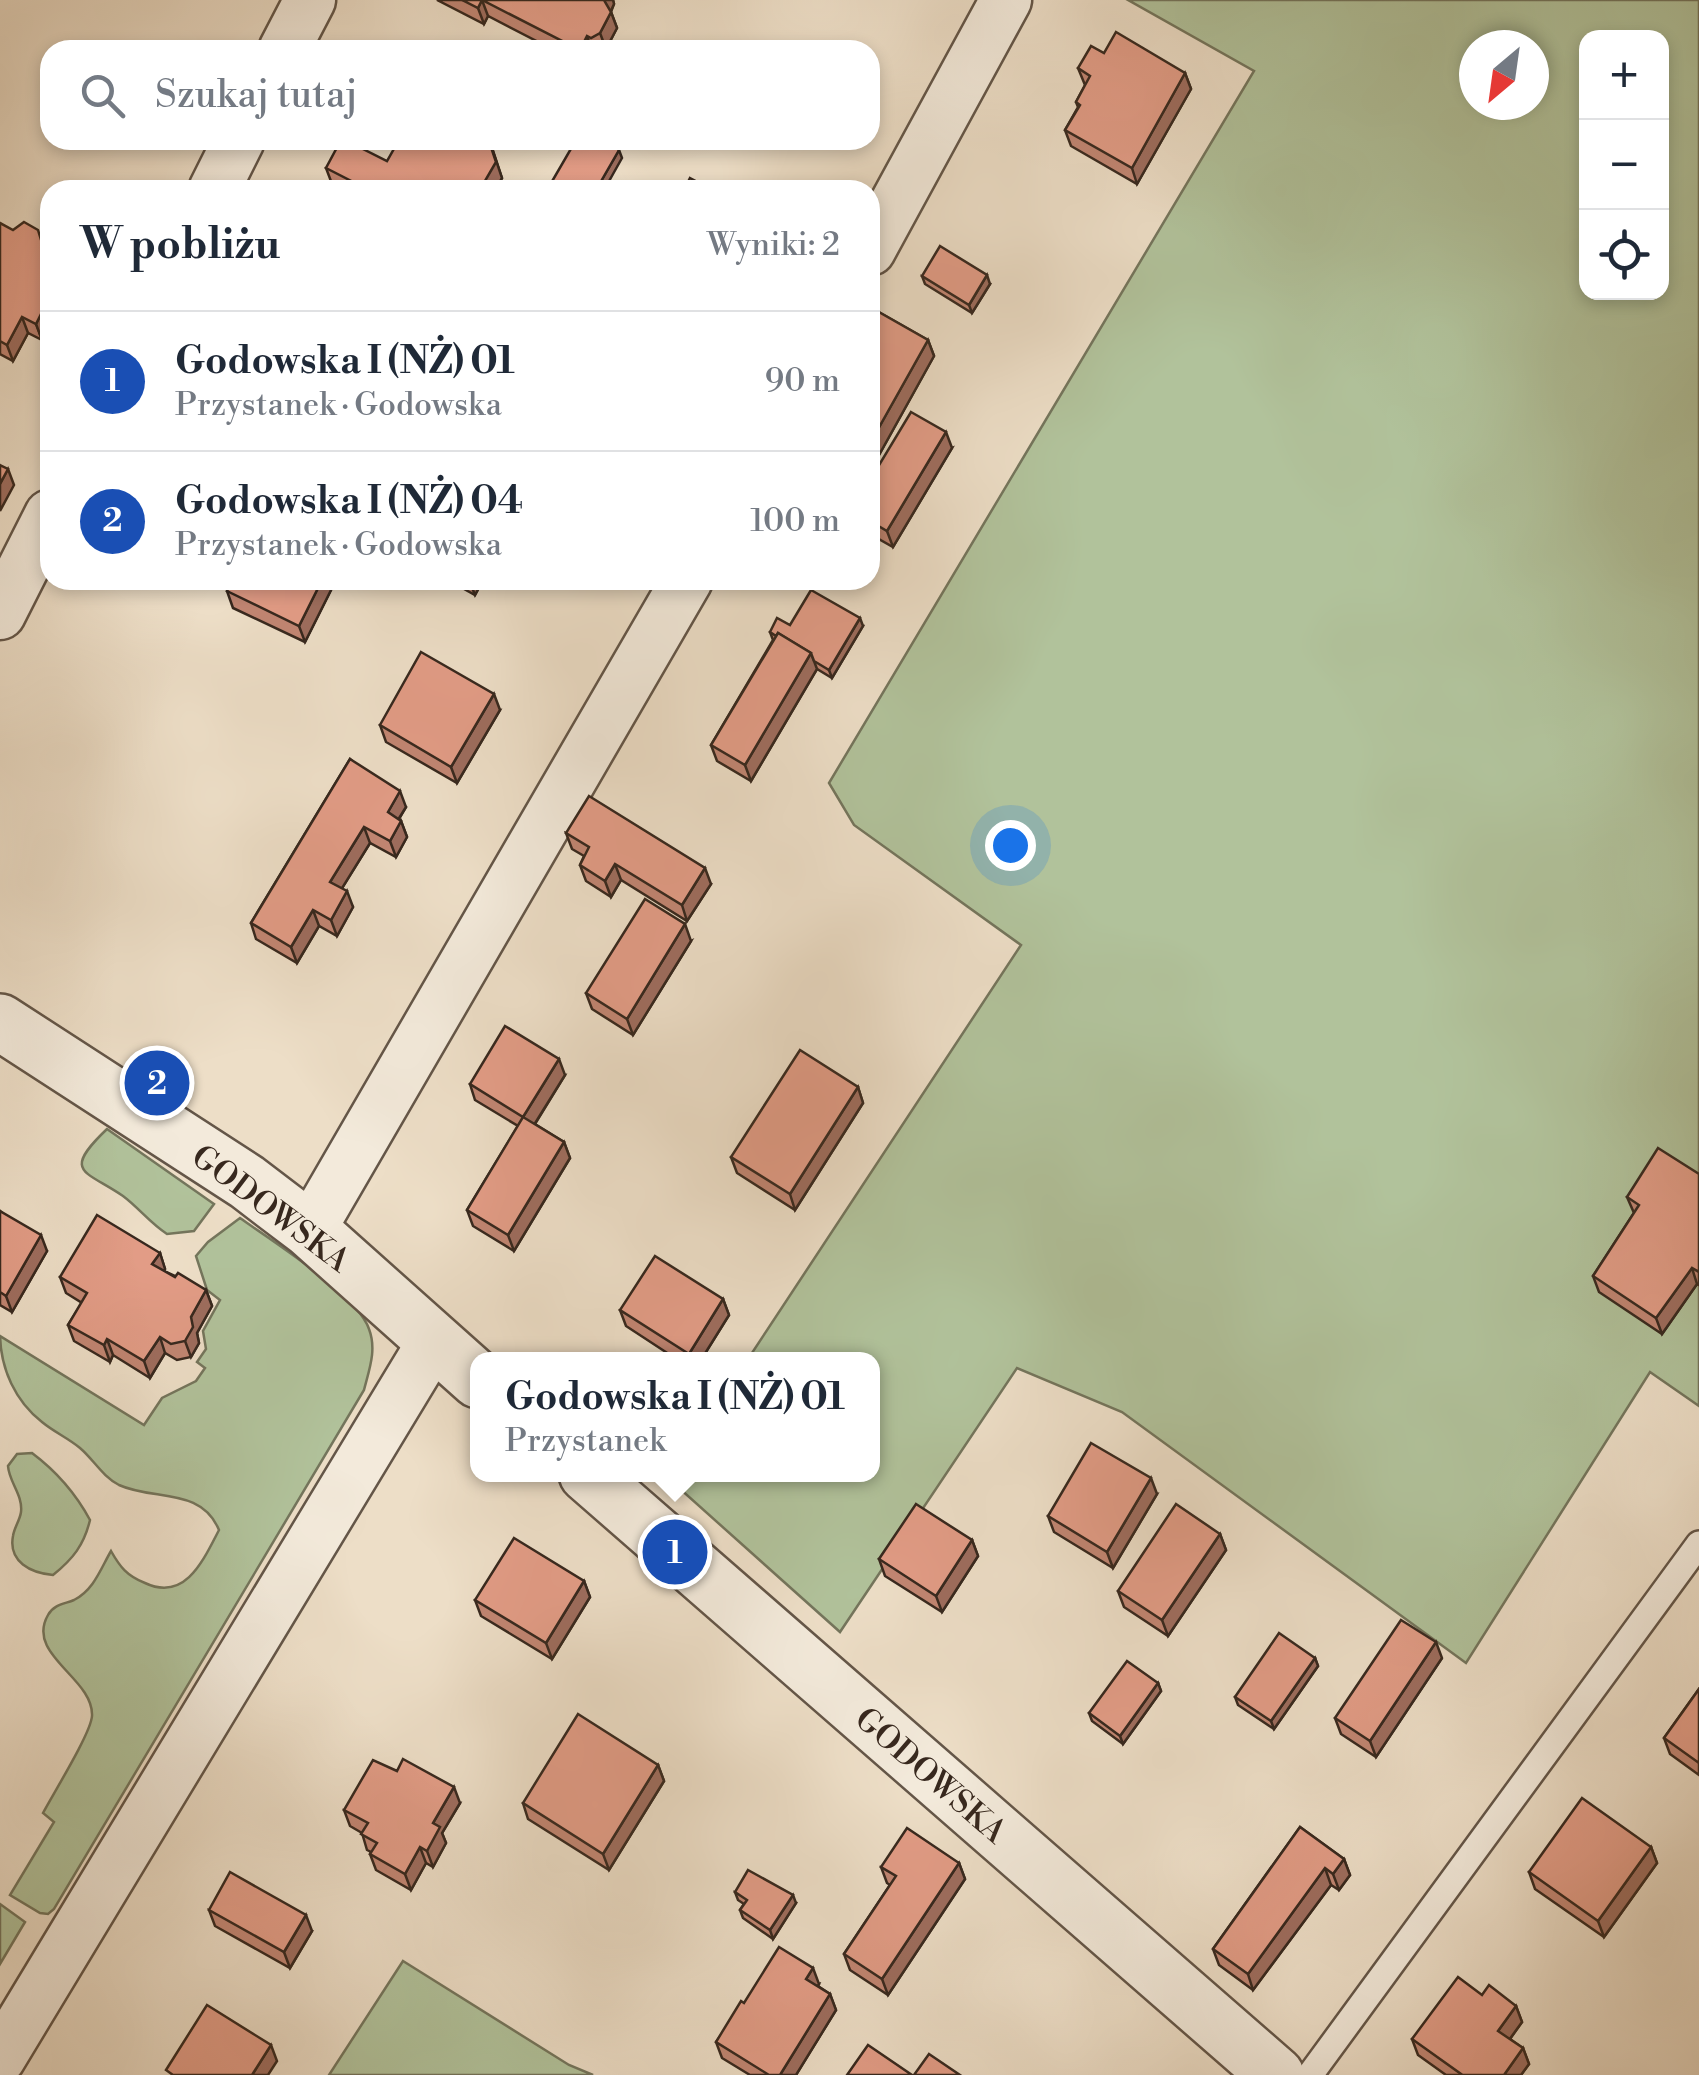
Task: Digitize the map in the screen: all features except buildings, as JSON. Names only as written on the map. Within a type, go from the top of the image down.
[{"type":"street","points":[[289,40],[310,0]]},
{"type":"street","points":[[880,232],[1006,0]]},
{"type":"street","points":[[219,180],[234,150]]},
{"type":"street","points":[[0,614],[40,535]]},
{"type":"street","points":[[310,1230],[680,590]]},
{"type":"street","name":"GODOWSKA","points":[[0,1022],[247,1182],[310,1230],[470,1373]]},
{"type":"street","points":[[0,2058],[434,1342]]},
{"type":"street","name":"GODOWSKA","points":[[596,1482],[1276,2075]]},
{"type":"lane","points":[[1310,2075],[1699,1544]]},
{"type":"green space","points":[[1128,0],[1699,0],[1699,1406],[1650,1372],[1466,1663],[1122,1412],[1017,1368],[840,1632],[672,1482],[880,1482],[880,1352],[753,1352],[1021,945],[854,825],[829,783],[1254,71]]},
{"type":"green space","points":[[107,1129],[214,1204],[194,1231],[167,1234],[123,1196],[89,1175],[82,1163],[85,1154]]},
{"type":"green space","points":[[240,1218],[312,1269],[361,1315],[372,1345],[364,1390],[54,1909],[48,1914],[40,1913],[10,1895],[54,1822],[43,1813],[79,1749],[92,1716],[83,1690],[45,1642],[43,1629],[48,1615],[56,1606],[87,1591],[111,1551],[125,1570],[139,1580],[159,1587],[182,1583],[199,1565],[219,1530],[211,1516],[189,1501],[119,1485],[80,1448],[32,1414],[11,1384],[0,1336],[144,1425],[162,1398],[196,1381],[205,1368],[197,1362],[206,1349],[203,1331],[220,1300],[207,1290],[196,1256]]},
{"type":"green space","points":[[32,1453],[65,1484],[90,1520],[77,1551],[53,1575],[23,1564],[12,1545],[21,1506],[8,1466],[17,1454]]},
{"type":"green space","points":[[0,1904],[25,1922],[0,1964]]},
{"type":"green space","points":[[403,1961],[569,2065],[593,2075],[329,2075]]},
{"type":"place","name":"Godowska I (NŻ) 04","points":[[157,1083]]},
{"type":"place","name":"Godowska I (NŻ) 01","points":[[675,1552]]}]
